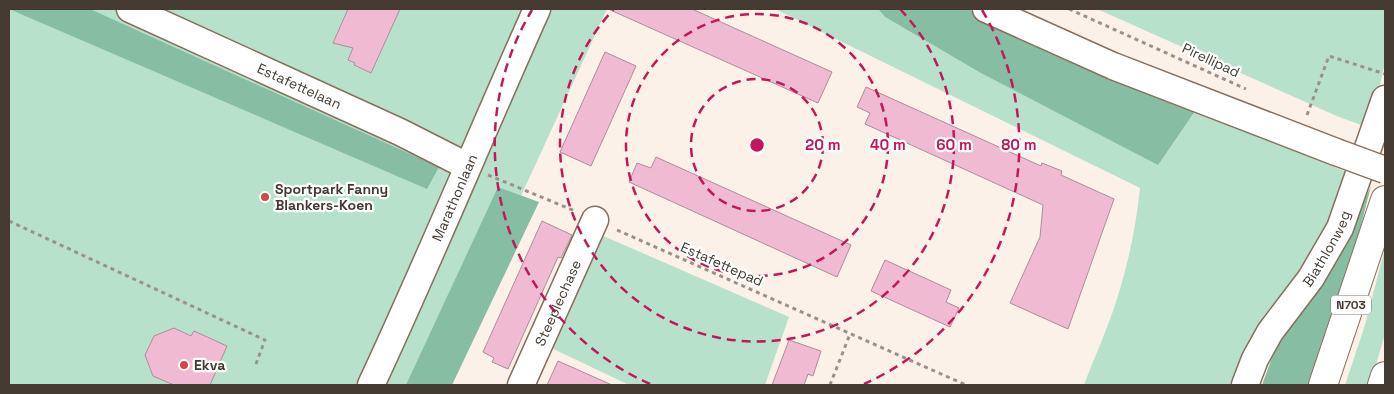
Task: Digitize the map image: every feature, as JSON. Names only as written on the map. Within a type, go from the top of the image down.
[{"type":"highway","name":"N703","points":[[1324,385],[1385,200]]},
{"type":"highway","points":[[1382,385],[1385,376]]},
{"type":"street","name":"Estafettelaan","points":[[130,9],[400,132],[467,166]]},
{"type":"street","name":"Marathonlaan","points":[[370,385],[414,291],[537,9]]},
{"type":"street","points":[[986,9],[1113,66],[1385,170]]},
{"type":"street","name":"Biathlonweg","points":[[1245,385],[1255,359],[1270,332],[1315,271],[1340,228],[1385,86]]},
{"type":"street","name":"Steeplechase","points":[[521,385],[595,220]]},
{"type":"path","name":"Pirellipad","points":[[1069,9],[1246,90]]},
{"type":"path","points":[[1309,112],[1329,56],[1385,86]]},
{"type":"path","points":[[1298,115],[1306,118]]},
{"type":"path","name":"Estafettepad","points":[[467,166],[595,220],[966,385]]},
{"type":"path","points":[[9,221],[265,340],[256,364]]},
{"type":"path","points":[[830,385],[850,334]]},
{"type":"green space","name":"Sportpark Fanny Blankers-Koen","points":[[9,9],[607,9],[434,385],[9,385]]},
{"type":"green space","points":[[9,9],[90,9],[439,167],[427,189]]},
{"type":"green space","points":[[775,9],[878,9],[885,17],[979,72],[1197,108],[1353,175],[1335,226],[1233,385],[1084,385],[1109,323],[1128,260],[1140,188]]},
{"type":"green space","points":[[878,9],[968,9],[1197,108],[1158,165],[979,72],[885,17]]},
{"type":"green space","points":[[1097,9],[1385,9],[1385,63],[1370,128],[1339,117]]},
{"type":"green space","points":[[1371,186],[1359,233],[1311,385],[1262,385],[1274,352],[1348,242],[1352,226]]},
{"type":"green space","points":[[498,187],[539,202],[452,385],[406,385]]},
{"type":"green space","points":[[599,234],[789,317],[765,385],[629,385],[547,346]]},
{"type":"green space","points":[[1385,248],[1385,334],[1370,385],[1345,385],[1365,325]]},
{"type":"building","points":[[348,9],[400,9],[371,73],[348,60],[353,48],[333,43]]},
{"type":"building","points":[[608,9],[692,9],[832,72],[818,103]]},
{"type":"building","points":[[605,52],[636,66],[591,166],[560,152]]},
{"type":"building","points":[[866,87],[1041,166],[1042,163],[1062,171],[1061,175],[1114,199],[1068,329],[1010,303],[1040,237],[1043,205],[865,124],[870,113],[857,107]]},
{"type":"building","points":[[656,157],[851,245],[837,277],[629,182],[637,163],[651,168]]},
{"type":"building","points":[[542,221],[572,235],[561,258],[558,257],[508,369],[492,362],[494,358],[483,352]]},
{"type":"building","points":[[885,260],[951,290],[946,302],[959,308],[950,327],[871,291]]},
{"type":"building","name":"Ekva","points":[[174,328],[191,336],[194,331],[227,346],[210,385],[174,385],[153,376],[145,355],[154,336]]},
{"type":"building","points":[[789,340],[821,351],[813,376],[808,374],[804,385],[772,385]]},
{"type":"building","points":[[558,361],[612,385],[547,385]]},
{"type":"place","name":"Sportpark Fanny Blankers-Koen","points":[[265,197]]},
{"type":"place","name":"Ekva","points":[[184,365]]}]
